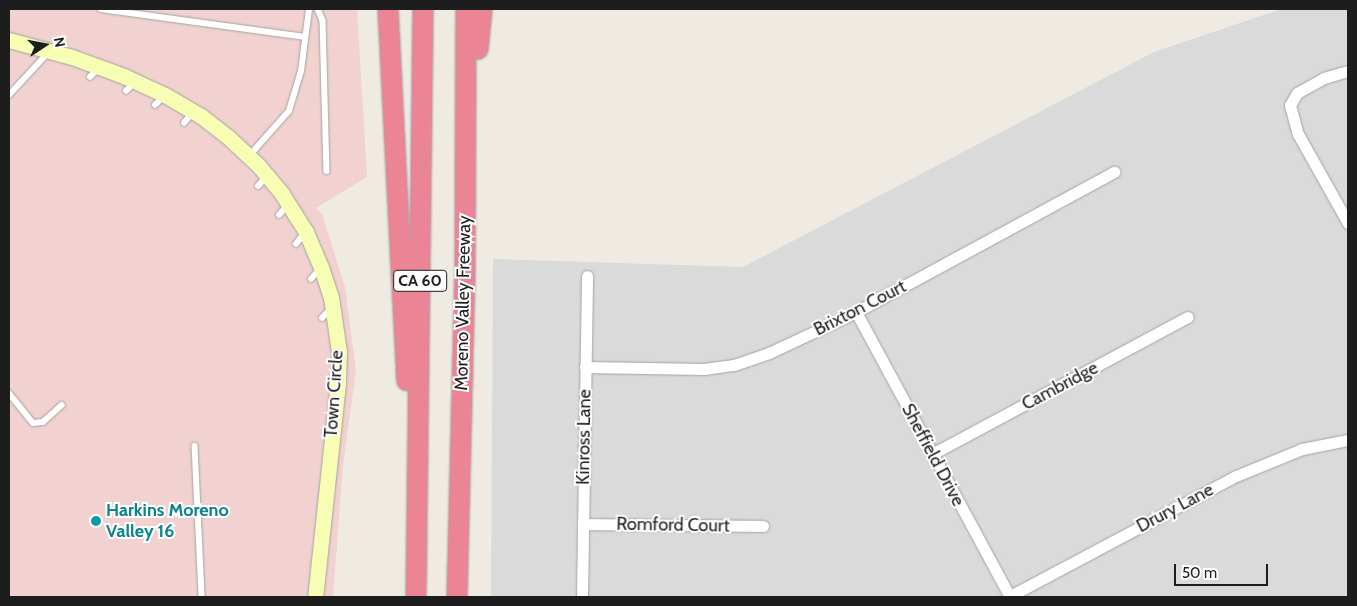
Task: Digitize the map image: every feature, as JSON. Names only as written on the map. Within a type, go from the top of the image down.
[{"type":"highway","points":[[388,9],[416,553]]},
{"type":"highway","name":"CA 60","points":[[416,597],[423,9]]},
{"type":"highway","name":"Moreno Valley Freeway","points":[[457,597],[465,278],[466,9]]},
{"type":"highway","points":[[465,278],[475,80],[482,9]]},
{"type":"street","name":"Town Circle","points":[[9,40],[50,51],[160,100],[194,111],[249,156],[263,181],[321,267],[333,307],[339,352],[338,382],[325,488],[315,597]]},
{"type":"street","points":[[1348,70],[1324,78],[1297,92],[1290,105],[1298,134],[1348,223]]},
{"type":"street","name":"Brixton Court","points":[[585,368],[704,369],[734,365],[769,353],[856,312],[1114,172]]},
{"type":"street","name":"Kinross Lane","points":[[582,597],[587,276]]},
{"type":"street","name":"Sheffield Drive","points":[[856,312],[1010,597]]},
{"type":"street","name":"Cambridge","points":[[932,454],[1188,317]]},
{"type":"street","name":"Drury Lane","points":[[1010,597],[1236,476],[1302,449],[1348,440]]},
{"type":"street","name":"Romford Court","points":[[583,524],[763,526]]},
{"type":"lane","points":[[102,9],[305,37]]},
{"type":"lane","points":[[249,156],[289,111],[301,71],[309,9]]},
{"type":"lane","points":[[318,9],[323,22],[327,171]]},
{"type":"lane","points":[[9,96],[50,51]]},
{"type":"lane","points":[[184,123],[194,111]]},
{"type":"lane","points":[[311,280],[321,267]]},
{"type":"lane","points":[[322,318],[333,307]]},
{"type":"lane","points":[[9,393],[33,423],[43,422],[62,405]]},
{"type":"lane","points":[[195,446],[202,597]]},
{"type":"shaded area","points":[[9,9],[357,9],[367,177],[316,208],[322,214],[345,287],[356,370],[343,465],[333,597],[9,597]]},
{"type":"shaded area","points":[[1282,9],[1348,9],[1348,597],[491,597],[493,259],[743,267],[1154,52]]},
{"type":"place","name":"Harkins Moreno Valley 16","points":[[96,521]]}]
